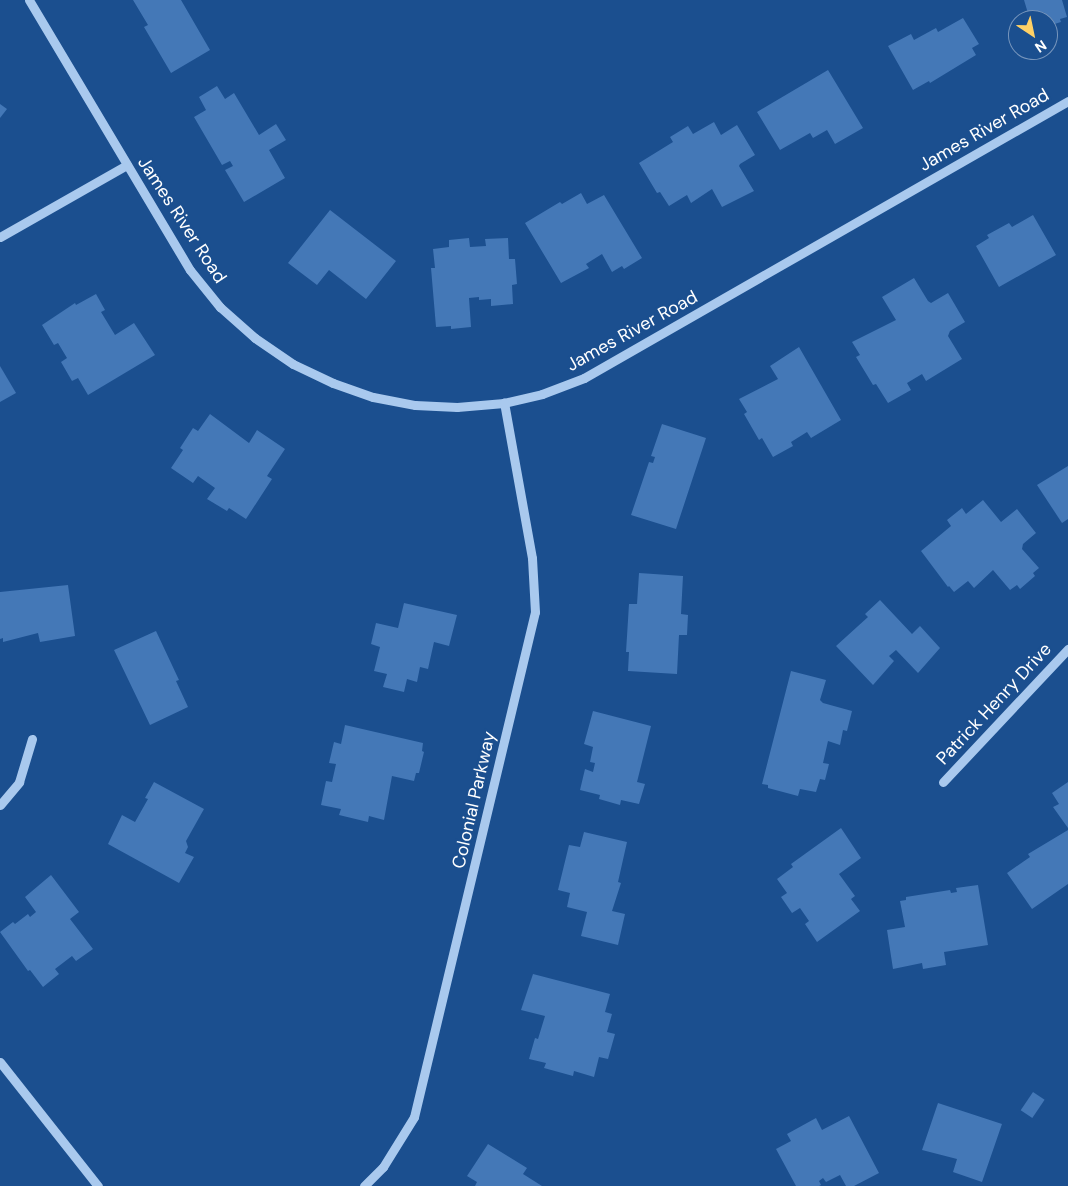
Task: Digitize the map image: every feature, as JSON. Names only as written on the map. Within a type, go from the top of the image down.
[{"type":"street","name":"James River Road","points":[[29,0],[190,270],[220,307],[255,338],[293,364],[333,383],[373,397],[415,405],[457,407],[504,403],[542,394],[584,378],[612,364],[1042,114],[1068,101]]},
{"type":"street","points":[[0,237],[126,165]]},
{"type":"street","name":"Colonial Parkway","points":[[364,1186],[383,1167],[414,1117],[535,612],[532,558],[504,403]]},
{"type":"street","name":"Patrick Henry Drive","points":[[943,782],[1068,649]]},
{"type":"street","points":[[0,805],[19,782],[32,739]]},
{"type":"street","points":[[0,1062],[98,1186]]},
{"type":"building","points":[[133,0],[181,0],[210,50],[171,73],[144,27],[148,25]]},
{"type":"building","points":[[1024,0],[1062,0],[1067,17],[1060,19],[1061,22],[1058,23],[1058,10],[1027,10]]},
{"type":"building","points":[[963,18],[979,44],[972,48],[976,55],[930,83],[929,81],[913,90],[888,46],[911,34],[914,40],[936,28],[938,32]]},
{"type":"building","points":[[828,70],[863,128],[835,144],[827,130],[813,138],[810,133],[780,150],[757,112]]},
{"type":"building","points":[[217,86],[225,99],[234,93],[259,135],[276,124],[286,140],[269,150],[285,178],[244,202],[225,170],[233,166],[230,161],[222,165],[194,117],[206,110],[199,97]]},
{"type":"building","points":[[0,104],[7,109],[0,118]]},
{"type":"building","points":[[714,122],[721,135],[737,125],[755,155],[739,166],[754,191],[722,207],[712,189],[691,203],[687,195],[669,206],[660,192],[657,193],[639,163],[673,142],[670,137],[688,126],[693,134]]},
{"type":"building","points":[[581,193],[587,204],[604,195],[642,258],[624,269],[622,266],[612,272],[602,254],[586,264],[589,268],[561,283],[525,223],[560,202],[562,204]]},
{"type":"building","points":[[330,210],[396,261],[366,299],[329,270],[317,285],[288,263]]},
{"type":"building","points":[[1033,215],[1056,255],[999,287],[976,246],[989,238],[987,235],[1009,223],[1012,227]]},
{"type":"building","points":[[469,238],[470,247],[486,246],[485,239],[508,238],[509,259],[515,259],[517,284],[512,285],[513,304],[491,306],[491,299],[479,300],[479,297],[469,298],[471,327],[451,329],[451,326],[436,327],[431,268],[435,268],[433,249],[449,247],[449,240]]},
{"type":"building","points":[[914,278],[931,303],[948,293],[965,322],[950,331],[948,336],[962,359],[926,381],[922,374],[907,383],[911,390],[888,403],[876,384],[873,385],[856,357],[860,355],[852,342],[896,320],[882,297]]},
{"type":"building","points":[[96,294],[105,310],[101,312],[115,335],[134,323],[155,355],[88,395],[78,378],[72,381],[61,362],[67,358],[58,343],[54,345],[42,325],[75,303],[76,305]]},
{"type":"building","points":[[799,347],[841,420],[811,438],[807,432],[791,442],[793,446],[773,457],[762,438],[759,440],[744,414],[747,412],[739,399],[778,379],[770,366]]},
{"type":"building","points":[[0,366],[16,393],[0,402]]},
{"type":"building","points":[[210,414],[249,443],[257,430],[285,449],[267,476],[272,479],[246,519],[229,508],[227,511],[207,499],[215,488],[198,476],[193,483],[171,468],[183,450],[180,448],[193,428],[198,431]]},
{"type":"building","points":[[662,424],[706,438],[676,529],[631,515],[649,462],[653,463],[655,457],[651,456]]},
{"type":"building","points":[[1068,466],[1068,519],[1062,523],[1037,485]]},
{"type":"building","points":[[983,500],[1001,522],[1017,509],[1036,533],[1023,544],[1022,549],[1039,568],[1033,573],[1035,576],[1020,589],[1017,585],[1010,590],[993,570],[974,588],[968,581],[954,592],[948,587],[921,551],[951,526],[947,520],[962,508],[966,514]]},
{"type":"building","points":[[639,573],[683,576],[681,614],[688,615],[687,635],[679,635],[677,674],[628,671],[629,652],[626,652],[629,604],[637,604]]},
{"type":"building","points":[[68,585],[75,636],[40,642],[38,633],[3,642],[3,638],[0,639],[0,592]]},
{"type":"building","points":[[880,600],[912,634],[920,626],[940,648],[918,673],[896,650],[889,656],[894,661],[873,685],[836,646],[868,617],[865,614]]},
{"type":"building","points":[[404,603],[457,615],[449,646],[434,642],[428,669],[420,667],[417,682],[407,679],[404,692],[383,687],[387,674],[374,671],[380,647],[371,644],[376,623],[398,628]]},
{"type":"building","points":[[156,631],[179,680],[176,681],[188,707],[150,725],[114,650]]},
{"type":"building","points":[[791,671],[826,680],[820,700],[823,703],[852,711],[847,731],[843,730],[840,745],[828,741],[823,763],[829,764],[825,780],[820,779],[816,792],[800,789],[798,796],[768,788],[768,785],[762,784]]},
{"type":"building","points":[[593,711],[651,726],[637,782],[645,784],[639,804],[621,800],[620,805],[599,799],[600,795],[580,790],[585,769],[593,772],[595,763],[590,762],[593,747],[584,744]]},
{"type":"building","points":[[345,725],[423,743],[422,751],[424,752],[419,773],[416,773],[414,781],[392,776],[384,820],[369,816],[368,822],[339,815],[341,809],[321,805],[326,781],[332,782],[336,764],[329,763],[334,742],[341,744]]},
{"type":"building","points":[[154,782],[204,809],[186,841],[188,847],[185,853],[194,857],[179,883],[108,844],[122,815],[135,822],[148,799],[145,798]]},
{"type":"building","points":[[1068,782],[1068,828],[1053,807],[1059,804],[1052,793]]},
{"type":"building","points":[[841,828],[861,858],[839,874],[855,896],[851,899],[860,911],[817,942],[805,924],[809,921],[800,908],[792,913],[781,897],[787,893],[777,879],[793,867],[791,864]]},
{"type":"building","points":[[1068,830],[1068,884],[1032,909],[1007,873],[1030,857],[1028,854]]},
{"type":"building","points":[[584,832],[627,842],[618,882],[621,883],[612,911],[625,914],[618,945],[581,936],[587,912],[567,907],[570,893],[558,890],[569,845],[580,847]]},
{"type":"building","points":[[51,875],[79,912],[70,919],[93,949],[76,961],[72,956],[55,969],[59,974],[43,987],[30,970],[28,971],[0,932],[13,922],[15,924],[28,914],[30,917],[36,912],[25,897]]},
{"type":"building","points":[[978,885],[988,945],[944,952],[946,965],[923,969],[922,963],[893,969],[887,930],[905,927],[900,901],[906,900],[906,897],[950,890],[951,893],[957,892],[956,888]]},
{"type":"building","points":[[533,974],[610,994],[605,1012],[612,1014],[607,1032],[615,1034],[608,1059],[599,1057],[594,1077],[574,1071],[573,1076],[544,1068],[546,1063],[529,1059],[535,1038],[538,1039],[545,1016],[521,1010]]},
{"type":"building","points":[[1033,1092],[1045,1100],[1032,1118],[1021,1110]]},
{"type":"building","points":[[938,1103],[1002,1124],[982,1182],[953,1172],[957,1159],[922,1150]]},
{"type":"building","points":[[849,1116],[879,1173],[854,1186],[846,1186],[840,1175],[826,1182],[823,1178],[819,1181],[821,1185],[819,1186],[796,1186],[776,1149],[791,1141],[787,1134],[816,1118],[822,1130]]},
{"type":"building","points":[[488,1144],[527,1168],[523,1174],[542,1186],[475,1186],[477,1182],[467,1176]]}]
